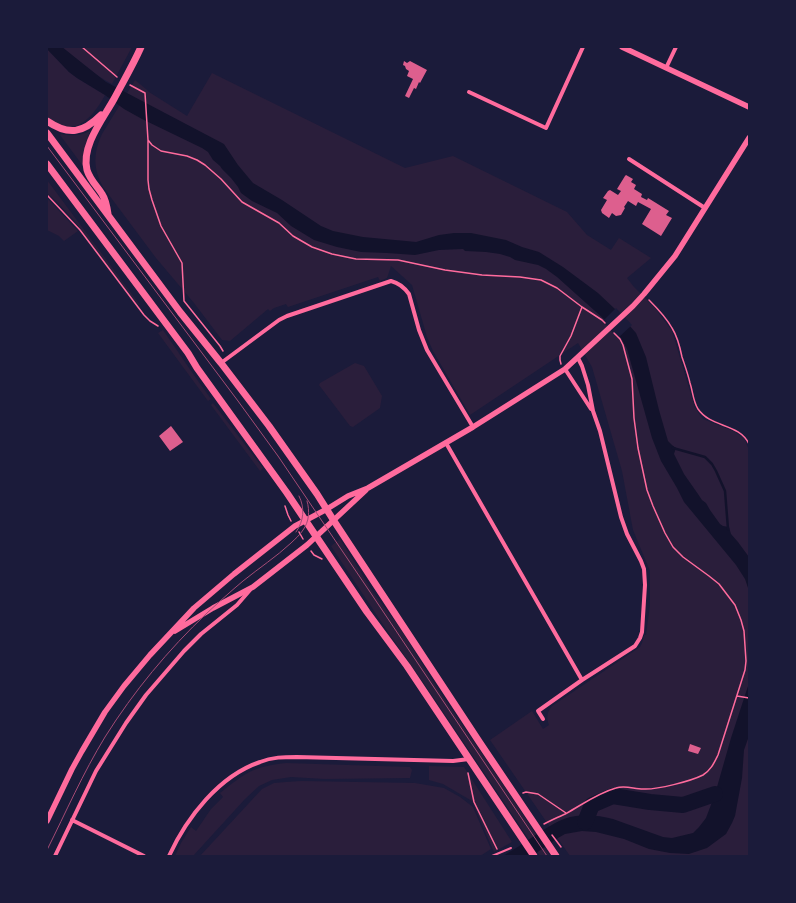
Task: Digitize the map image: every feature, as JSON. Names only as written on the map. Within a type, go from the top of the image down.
[{"type":"main road","points":[[109,216],[102,194],[91,179],[87,169],[88,149],[94,126],[109,108],[141,47]]},
{"type":"main road","points":[[47,121],[55,127],[68,131],[94,126]]},
{"type":"main road","points":[[47,133],[180,312],[224,362],[317,494],[556,856]]},
{"type":"main road","points":[[47,164],[188,353],[197,368],[306,520],[367,612],[407,666],[534,856]]},
{"type":"street","points":[[469,92],[546,128],[583,47]]},
{"type":"street","points":[[622,47],[749,107]]},
{"type":"street","points":[[666,68],[676,47]]},
{"type":"street","points":[[47,821],[75,763],[105,712],[150,655],[194,608],[228,578],[295,526],[348,496],[368,488],[473,427],[565,369],[578,358],[629,310],[675,256],[749,138]]},
{"type":"street","points":[[629,159],[705,208]]},
{"type":"street","points":[[224,362],[279,320],[287,316],[390,281],[395,282],[405,288],[409,294],[422,340],[473,427]]},
{"type":"street","points":[[543,719],[538,711],[582,680],[635,646],[638,643],[642,632],[645,585],[644,569],[627,534],[621,517],[600,431],[593,411],[588,385],[578,358]]},
{"type":"street","points":[[565,369],[593,411]]},
{"type":"street","points":[[446,442],[582,680]]},
{"type":"street","points":[[168,635],[207,611],[253,587],[317,537],[368,488]]},
{"type":"street","points":[[55,856],[104,758],[146,695],[201,634],[237,605],[253,587]]},
{"type":"street","points":[[169,856],[190,820],[213,792],[240,771],[262,761],[282,757],[453,761],[469,759]]},
{"type":"street","points":[[72,820],[144,856]]},
{"type":"lane","points":[[492,856],[510,848]]},
{"type":"path","points":[[82,47],[114,75]]},
{"type":"path","points":[[134,87],[145,93],[146,97],[149,188],[161,226],[182,264],[184,301],[220,346],[224,362]]},
{"type":"path","points":[[148,140],[160,152],[187,156],[205,164],[242,202],[279,223],[293,236],[312,247],[332,254],[356,259],[398,260],[445,270],[541,280],[557,288],[582,307],[571,336],[560,356],[560,363],[565,369]]},
{"type":"path","points":[[47,195],[80,230],[144,315],[159,327]]},
{"type":"path","points":[[644,294],[672,328],[691,385],[693,400],[697,408],[707,418],[739,432],[744,436],[749,444]]},
{"type":"path","points":[[523,793],[538,794],[566,814],[604,791],[618,787],[644,789],[656,788],[682,783],[703,774],[712,767],[718,755],[745,670],[746,661],[744,632],[735,605],[719,584],[683,557],[674,547],[665,533],[653,506],[647,490],[638,448],[634,418],[632,379],[626,356]]},
{"type":"path","points":[[288,515],[314,555]]},
{"type":"path","points":[[736,696],[749,698]]},
{"type":"path","points":[[468,773],[474,802],[499,853]]},
{"type":"shaded area","points":[[47,47],[62,47],[106,82],[224,144],[238,165],[253,183],[321,226],[333,231],[363,237],[416,242],[439,235],[454,233],[471,233],[506,240],[539,252],[563,267],[598,293],[615,309],[636,333],[646,357],[668,441],[676,448],[674,454],[684,474],[702,500],[706,503],[720,524],[729,527],[731,534],[749,557],[749,591],[745,579],[736,565],[684,502],[661,461],[652,438],[627,349],[621,338],[605,320],[557,277],[538,265],[515,260],[500,254],[465,251],[463,249],[439,250],[415,255],[361,252],[314,240],[291,226],[277,213],[252,201],[241,193],[231,178],[213,160],[208,152],[124,109],[69,72],[47,49]]},
{"type":"shaded area","points":[[62,47],[132,47],[112,84],[92,72]]},
{"type":"shaded area","points":[[47,49],[69,72],[105,95],[88,119],[73,127],[64,127],[56,124],[47,116]]},
{"type":"shaded area","points":[[212,73],[405,168],[453,156],[567,212],[587,235],[611,250],[619,238],[651,258],[627,278],[655,308],[672,331],[695,408],[703,419],[733,431],[744,438],[749,450],[749,856],[570,856],[490,740],[532,711],[543,729],[549,725],[548,715],[552,706],[640,647],[644,635],[646,635],[650,605],[650,571],[633,530],[622,471],[592,367],[578,343],[470,415],[433,351],[427,337],[412,285],[391,266],[387,278],[380,281],[378,277],[288,307],[286,304],[270,311],[268,309],[230,341],[222,340],[194,303],[156,258],[103,187],[97,174],[95,161],[99,141],[135,80],[149,92],[187,116]]},
{"type":"shaded area","points":[[90,131],[85,147],[83,166],[60,135],[79,135]]},
{"type":"shaded area","points":[[47,180],[140,305],[134,300],[76,223],[47,193]]},
{"type":"shaded area","points":[[47,198],[78,231],[64,241],[59,236],[47,230]]},
{"type":"shaded area","points":[[163,330],[211,399],[208,401],[158,333]]},
{"type":"shaded area","points":[[355,363],[364,366],[382,396],[380,408],[353,427],[350,426],[319,385]]},
{"type":"shaded area","points":[[213,403],[263,468],[260,471],[211,405]]},
{"type":"shaded area","points":[[340,539],[373,592],[400,628],[436,686],[550,856],[540,856],[331,546]]},
{"type":"shaded area","points":[[749,683],[749,736],[744,750],[742,778],[735,816],[726,834],[707,848],[689,854],[670,853],[649,849],[624,839],[596,832],[582,831],[565,834],[532,856],[503,856],[554,824],[570,817],[581,815],[613,819],[663,837],[672,838],[693,833],[706,818],[715,794]]},
{"type":"shaded area","points":[[286,763],[410,767],[412,770],[410,778],[325,779],[291,777],[272,780],[259,786],[245,799],[193,856],[175,856],[191,827],[196,831],[211,809],[223,797],[220,793],[241,777],[254,770],[270,765]]},
{"type":"shaded area","points":[[429,766],[464,767],[512,842],[494,852],[472,801],[443,784],[429,780]]},
{"type":"shaded area","points":[[301,781],[415,783],[444,788],[460,797],[473,807],[491,849],[480,856],[200,856],[262,789],[274,783]]},
{"type":"pier","points":[[616,308],[632,325],[618,338],[603,321]]},
{"type":"building","points":[[404,61],[407,63],[410,61],[427,70],[416,89],[414,88],[409,98],[405,96],[413,79],[407,76],[409,71],[403,65]]},
{"type":"building","points":[[626,175],[633,179],[631,182],[636,185],[634,189],[642,194],[641,197],[647,200],[648,198],[669,211],[666,215],[672,218],[661,236],[642,224],[651,209],[638,202],[636,206],[628,201],[621,215],[616,216],[612,213],[609,218],[602,213],[601,210],[607,200],[603,198],[610,190],[618,195],[621,191],[617,189]]},
{"type":"building","points":[[171,426],[183,442],[170,451],[159,436]]},
{"type":"building","points":[[690,744],[701,748],[698,754],[688,751]]},
{"type":"waterway","points":[[673,448],[705,457],[712,464],[725,491],[728,529]]},
{"type":"waterway","points":[[585,822],[592,805],[613,796],[650,802],[683,805],[715,794]]},
{"type":"tram line","points":[[47,146],[278,456],[547,856]]},
{"type":"tram line","points":[[296,532],[301,523],[303,514],[299,496]]},
{"type":"tram line","points":[[47,850],[89,764],[128,703],[165,656],[207,613],[299,535],[308,520],[309,512],[307,501]]}]
